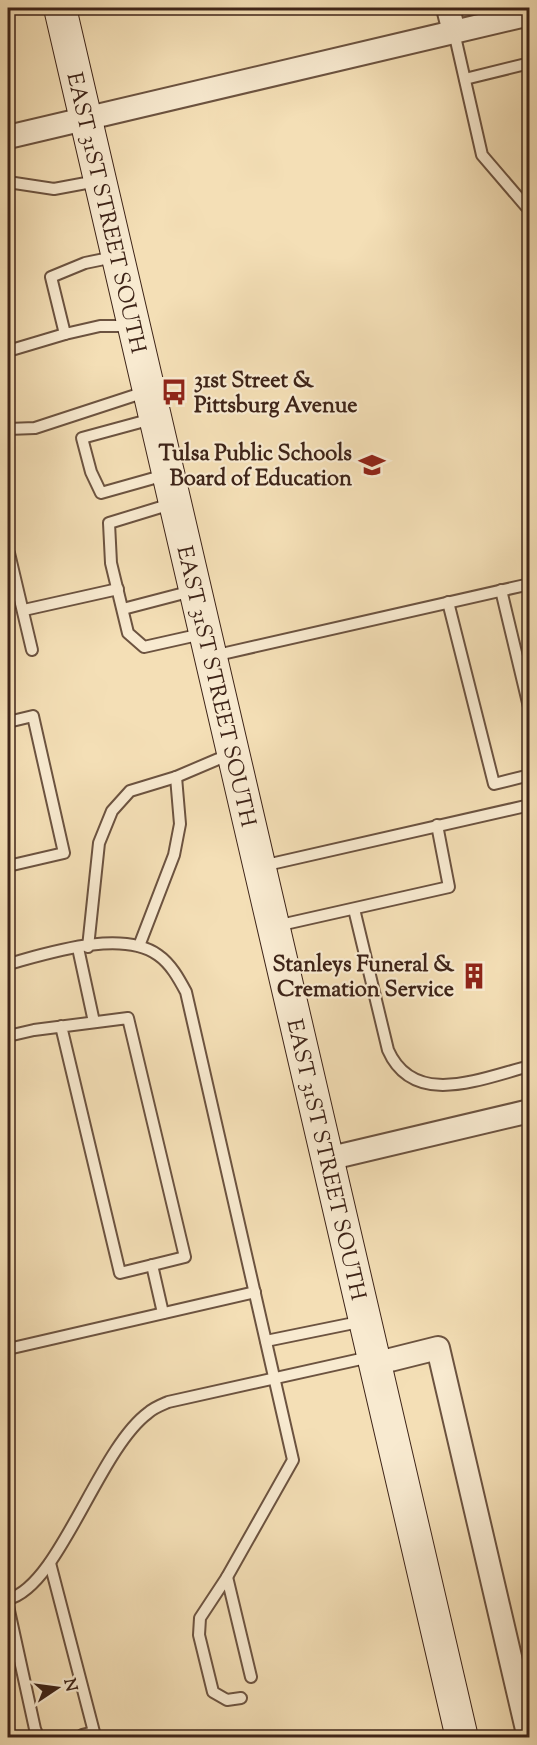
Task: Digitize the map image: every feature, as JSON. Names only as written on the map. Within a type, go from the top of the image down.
[{"type":"main road","name":"EAST 31ST STREET SOUTH","points":[[60,8],[462,1737]]},
{"type":"street","points":[[448,8],[454,32]]},
{"type":"street","points":[[8,137],[530,14]]},
{"type":"street","points":[[327,1159],[530,1111]]},
{"type":"street","points":[[373,1360],[438,1348],[530,1737]]},
{"type":"lane","points":[[454,32],[482,155],[530,212]]},
{"type":"lane","points":[[465,78],[530,63]]},
{"type":"lane","points":[[8,182],[54,189],[100,181]]},
{"type":"lane","points":[[65,334],[51,277],[85,263],[118,257]]},
{"type":"lane","points":[[8,351],[100,326],[134,327]]},
{"type":"lane","points":[[8,429],[36,428],[152,405]]},
{"type":"lane","points":[[152,405],[82,438],[91,472],[101,493],[171,489]]},
{"type":"lane","points":[[171,489],[109,523],[111,562],[128,633],[144,647],[207,645],[448,602],[530,584]]},
{"type":"lane","points":[[9,553],[32,650]]},
{"type":"lane","points":[[24,610],[118,589]]},
{"type":"lane","points":[[123,609],[195,590]]},
{"type":"lane","points":[[501,590],[530,711]]},
{"type":"lane","points":[[448,602],[494,784],[530,775]]},
{"type":"lane","points":[[8,722],[33,716],[64,853],[8,866]]},
{"type":"lane","points":[[94,1022],[83,948],[99,843],[112,811],[130,791],[176,777],[232,753]]},
{"type":"lane","points":[[139,946],[174,855],[180,824],[176,777]]},
{"type":"lane","points":[[258,867],[530,805]]},
{"type":"lane","points":[[273,927],[449,887],[436,825]]},
{"type":"lane","points":[[354,909],[388,1050],[394,1064],[404,1075],[417,1083],[428,1086],[445,1085],[530,1066]]},
{"type":"lane","points":[[8,964],[117,942],[139,946],[158,955],[175,972],[186,992],[293,1460],[227,1577],[200,1618],[199,1635],[213,1692],[225,1700],[241,1698]]},
{"type":"lane","points":[[8,1036],[61,1026],[128,1017],[185,1257],[120,1273],[61,1026]]},
{"type":"lane","points":[[152,1265],[163,1313]]},
{"type":"lane","points":[[8,1349],[255,1292]]},
{"type":"lane","points":[[266,1341],[364,1321]]},
{"type":"lane","points":[[8,1599],[16,1597],[31,1586],[50,1563],[95,1481],[134,1426],[148,1412],[168,1402],[274,1378],[373,1360]]},
{"type":"lane","points":[[50,1563],[94,1732],[82,1735]]},
{"type":"lane","points":[[227,1577],[251,1677]]},
{"type":"lane","points":[[8,1606],[35,1728],[39,1737]]},
{"type":"place","name":"31st Street & Pittsburg Avenue","points":[[174,392]]},
{"type":"place","name":"Tulsa Public Schools Board of Education","points":[[372,465]]},
{"type":"place","name":"Stanleys Funeral & Cremation Service","points":[[474,976]]}]
